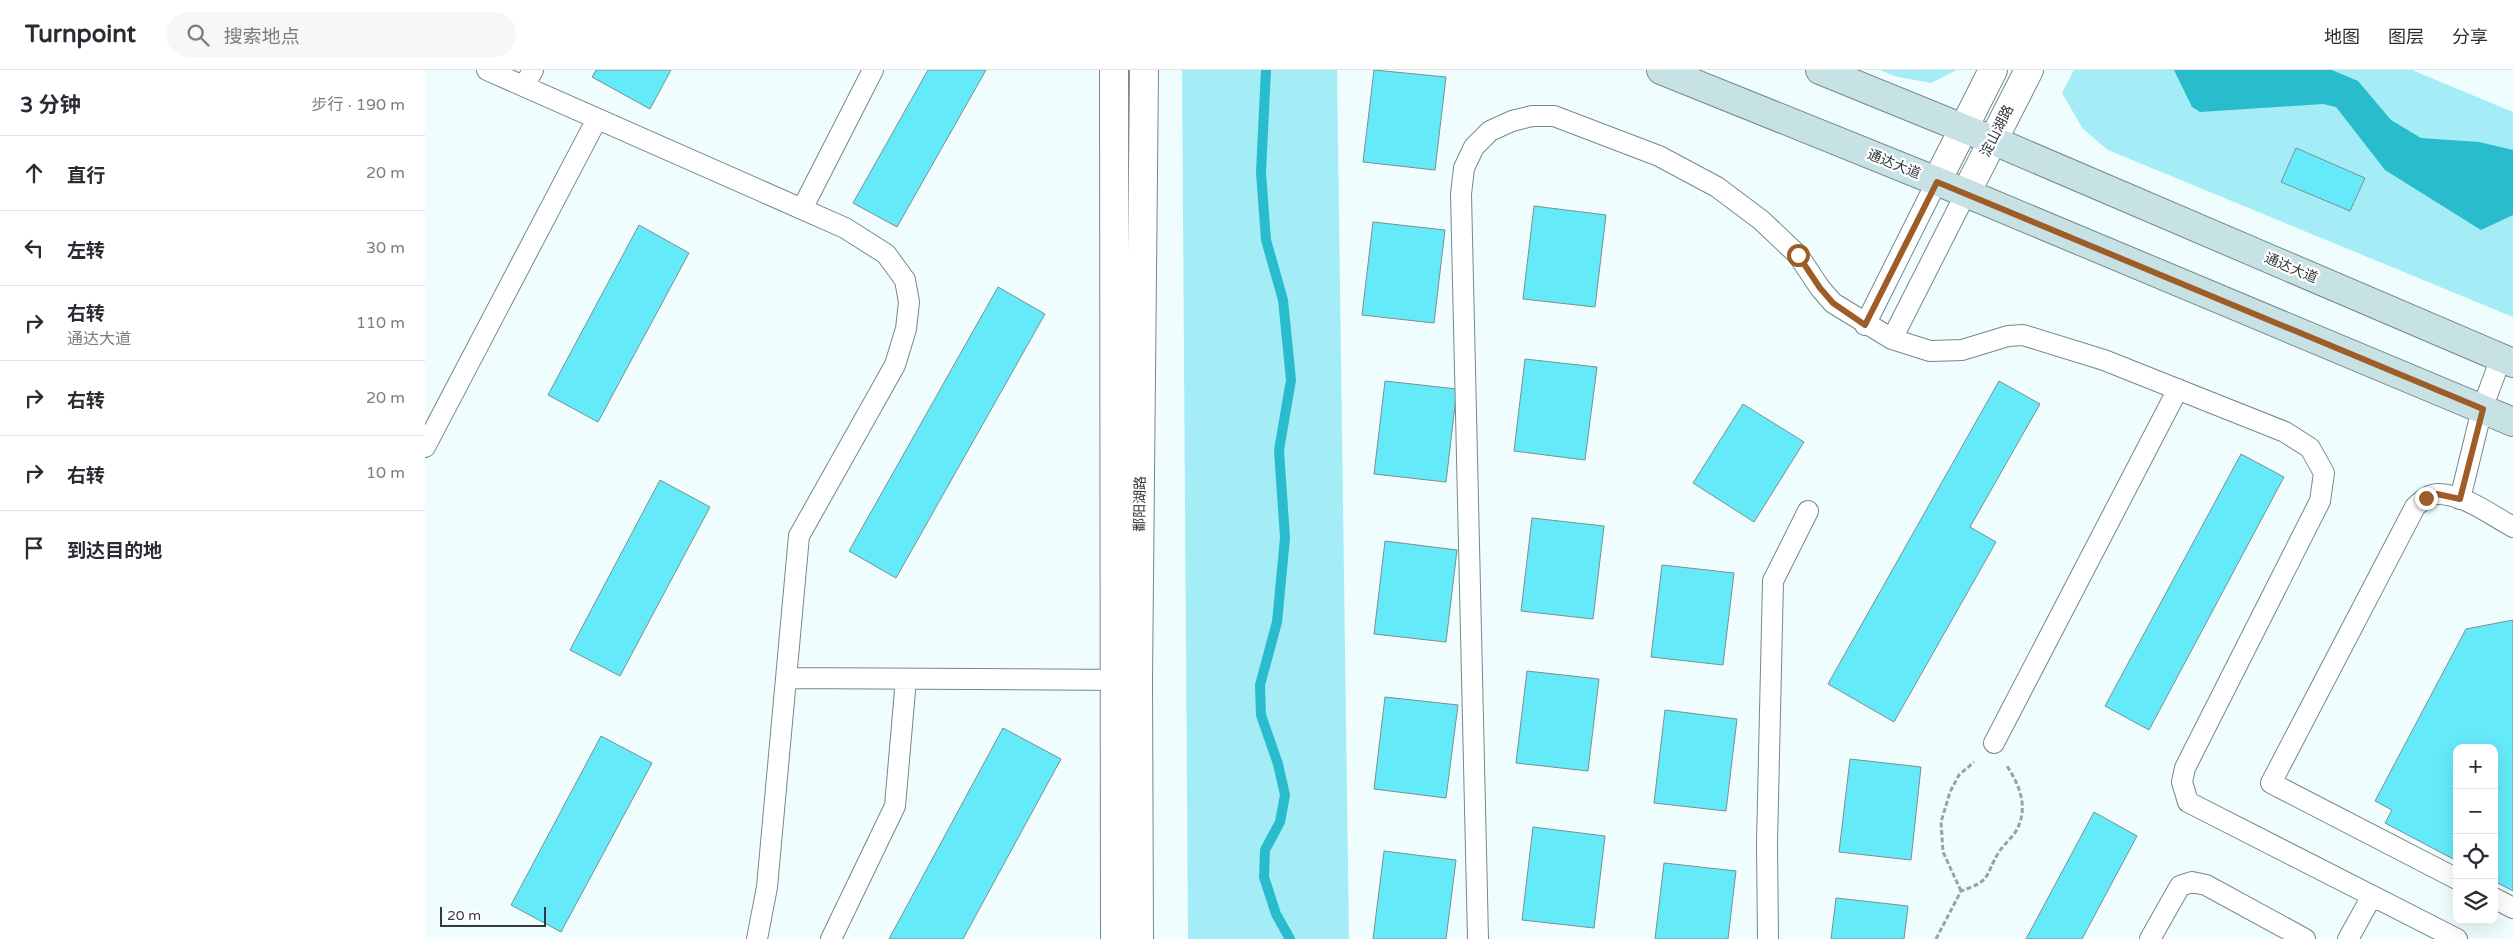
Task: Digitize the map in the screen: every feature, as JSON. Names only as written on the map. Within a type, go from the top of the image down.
[{"type":"main road","name":"通达大道","points":[[1661,70],[1966,193],[2513,422]]},
{"type":"main road","name":"通达大道","points":[[1820,70],[1992,140],[2507,361]]},
{"type":"street","name":"鄱阳湖路","points":[[1114,70],[1126,680],[1139,939]]},
{"type":"street","name":"鄱阳湖路","points":[[1115,939],[1126,680],[1144,70]]},
{"type":"street","points":[[1937,182],[1993,70]]},
{"type":"street","name":"淀山湖路","points":[[1966,193],[2029,70]]},
{"type":"lane","points":[[487,70],[529,78],[597,119],[845,228],[886,254],[905,280],[909,302],[905,329],[895,365],[799,536],[767,887],[757,939]]},
{"type":"lane","points":[[802,209],[873,70]]},
{"type":"lane","points":[[1477,939],[1461,194],[1464,168],[1474,147],[1490,132],[1512,121],[1532,116],[1554,116],[1659,156],[1717,187],[1761,220],[1798,255],[1820,288],[1833,303],[1865,325],[1891,339],[1930,350],[1962,350],[2008,336],[2023,335],[2104,360],[2178,389],[2285,432],[2310,448],[2324,473],[2320,501],[2185,768],[2182,782],[2188,802],[2457,939]]},
{"type":"lane","points":[[425,447],[597,119]]},
{"type":"lane","points":[[1865,325],[1937,182]]},
{"type":"lane","points":[[1891,339],[1966,193]]},
{"type":"lane","points":[[2460,499],[2483,409],[2507,361]]},
{"type":"lane","points":[[1994,743],[2178,389]]},
{"type":"lane","points":[[2453,877],[2271,783],[2415,507],[2426,498],[2437,494],[2460,499],[2513,526]]},
{"type":"lane","points":[[1768,939],[1773,582],[1808,511]]},
{"type":"lane","points":[[786,678],[1126,680]]},
{"type":"lane","points":[[831,939],[895,806],[906,679]]},
{"type":"lane","points":[[2151,939],[2180,886],[2192,882],[2206,885],[2305,939]]},
{"type":"lane","points":[[2348,939],[2372,896]]},
{"type":"lane","points":[[2498,900],[2513,908]]},
{"type":"path","points":[[1936,939],[1961,891],[1981,883],[1989,876],[1999,852],[2016,831],[2023,812],[2020,787],[1994,743],[1959,775],[1950,792],[1941,822],[1943,852],[1961,891]]},
{"type":"shaded area","points":[[1182,70],[1337,70],[1349,939],[1188,939]]},
{"type":"shaded area","points":[[1880,70],[1957,70],[1931,83],[1894,76]]},
{"type":"shaded area","points":[[2074,70],[2412,70],[2513,112],[2513,317],[2108,150],[2083,129],[2062,93]]},
{"type":"shaded area","points":[[2174,70],[2332,70],[2358,81],[2391,120],[2421,138],[2479,142],[2513,150],[2513,215],[2481,230],[2385,170],[2336,107],[2323,104],[2200,112],[2192,107]]},
{"type":"building","points":[[596,70],[671,70],[650,109],[592,77]]},
{"type":"building","points":[[928,70],[986,70],[897,227],[853,203]]},
{"type":"building","points":[[1374,70],[1446,77],[1435,170],[1363,162]]},
{"type":"building","points":[[2296,148],[2365,178],[2350,211],[2281,182]]},
{"type":"building","points":[[1534,206],[1606,215],[1595,307],[1523,299]]},
{"type":"building","points":[[1373,222],[1445,230],[1434,323],[1362,315]]},
{"type":"building","points":[[639,225],[689,253],[598,422],[548,395]]},
{"type":"building","points":[[998,287],[1045,314],[896,578],[849,551]]},
{"type":"building","points":[[1525,359],[1597,367],[1585,460],[1514,451]]},
{"type":"building","points":[[1385,381],[1457,389],[1446,482],[1374,474]]},
{"type":"building","points":[[1999,381],[2040,404],[1970,527],[1996,542],[1894,722],[1828,684]]},
{"type":"building","points":[[1743,404],[1804,442],[1754,522],[1693,483]]},
{"type":"building","points":[[2241,454],[2284,477],[2149,730],[2105,706]]},
{"type":"building","points":[[660,480],[710,507],[620,676],[570,650]]},
{"type":"building","points":[[1532,518],[1604,526],[1593,619],[1521,611]]},
{"type":"building","points":[[1385,541],[1457,550],[1446,642],[1374,634]]},
{"type":"building","points":[[1662,565],[1734,573],[1723,665],[1651,657]]},
{"type":"building","points":[[2513,620],[2513,891],[2498,883],[2498,744],[2453,744],[2453,859],[2385,823],[2392,810],[2375,801],[2466,629]]},
{"type":"building","points":[[1527,671],[1599,679],[1588,771],[1516,763]]},
{"type":"building","points":[[1385,697],[1458,705],[1446,798],[1374,789]]},
{"type":"building","points":[[1665,710],[1737,719],[1726,811],[1654,803]]},
{"type":"building","points":[[1003,728],[1061,759],[963,939],[889,939]]},
{"type":"building","points":[[601,736],[652,763],[561,932],[511,905]]},
{"type":"building","points":[[1850,759],[1921,767],[1911,860],[1839,852]]},
{"type":"building","points":[[2094,812],[2137,836],[2082,939],[2026,939]]},
{"type":"building","points":[[1533,827],[1605,836],[1594,928],[1522,920]]},
{"type":"building","points":[[1384,851],[1456,860],[1446,939],[1373,939]]},
{"type":"building","points":[[1664,863],[1736,871],[1728,939],[1655,939]]},
{"type":"building","points":[[1836,898],[1908,906],[1904,939],[1831,939]]},
{"type":"waterway","points":[[1266,70],[1261,172],[1266,240],[1283,300],[1291,380],[1279,450],[1285,538],[1277,622],[1260,685],[1261,715],[1278,764],[1285,795],[1280,822],[1265,850],[1264,877],[1276,914],[1290,939]]},
{"type":"route","points":[[1798,255],[1820,288],[1833,303],[1865,325],[1937,182],[1966,193],[2483,409],[2460,499],[2437,494],[2426,498]]}]
